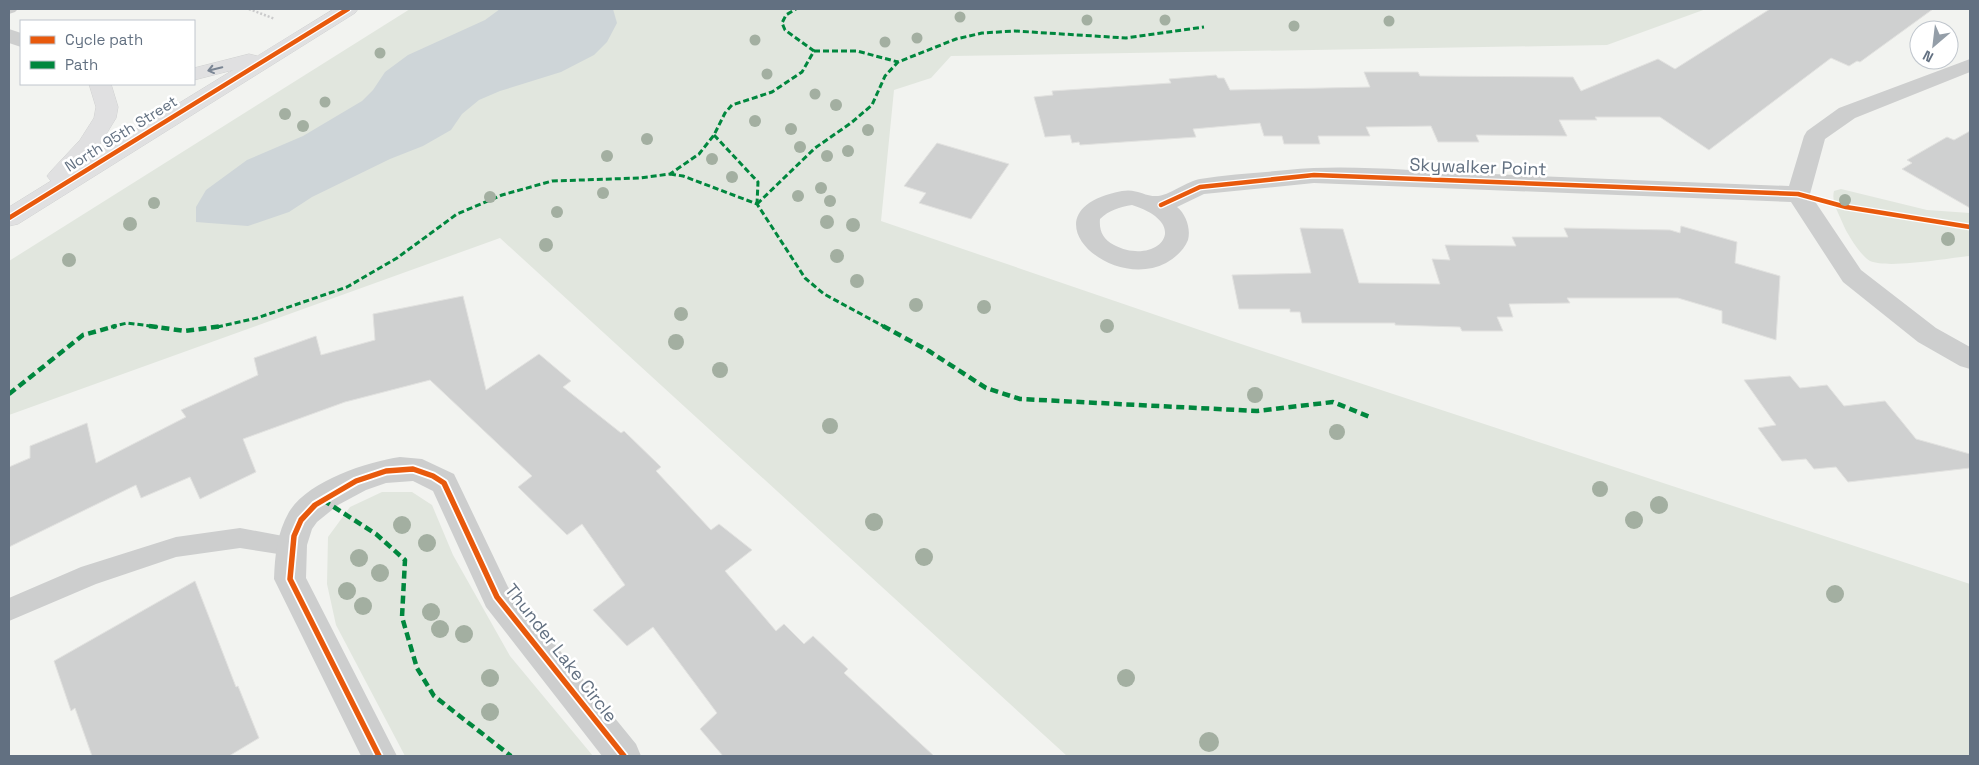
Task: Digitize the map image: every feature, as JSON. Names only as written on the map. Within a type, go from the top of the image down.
[{"type":"main road","name":"North 95th Street","points":[[9,218],[348,9]]},
{"type":"main road","points":[[195,74],[238,64],[294,42]]},
{"type":"main road","points":[[32,204],[82,152],[101,124],[107,109],[100,85]]},
{"type":"street","points":[[1970,65],[1847,113],[1815,136],[1798,194],[1852,276],[1928,335],[1970,359]]},
{"type":"street","name":"Skywalker Point","points":[[1161,205],[1200,187],[1314,175],[1798,194]]},
{"type":"street","name":"Thunder Lake Circle","points":[[379,756],[290,579],[291,546],[306,514],[345,486],[368,476],[412,469],[429,474],[444,483],[497,597],[624,756]]},
{"type":"lane","points":[[9,610],[90,575],[176,547],[240,538],[291,546]]},
{"type":"path","points":[[249,9],[276,19]]},
{"type":"shaded area","points":[[410,9],[1706,9],[1607,45],[951,56],[931,78],[894,90],[881,221],[1229,340],[1970,584],[1970,756],[1067,756],[500,238],[9,415],[9,261]]},
{"type":"shaded area","points":[[500,9],[613,9],[617,23],[607,42],[594,55],[561,72],[500,91],[479,100],[462,114],[451,130],[423,146],[390,159],[312,197],[289,212],[248,226],[196,222],[196,207],[206,190],[247,160],[303,136],[362,101],[373,90],[385,72],[408,55],[485,20]]},
{"type":"shaded area","points":[[1841,189],[1927,210],[1970,213],[1970,256],[1891,264],[1870,261],[1851,239],[1836,208],[1834,191]]},
{"type":"shaded area","points":[[382,492],[412,492],[432,505],[453,555],[510,656],[593,756],[405,756],[336,625],[327,584],[328,537],[350,507]]},
{"type":"building","points":[[1770,9],[1933,9],[1918,20],[1909,20],[1909,26],[1860,62],[1857,61],[1849,66],[1831,58],[1709,150],[1660,117],[1595,117],[1597,120],[1559,120],[1567,136],[1476,135],[1479,142],[1438,142],[1431,126],[1366,127],[1370,136],[1318,136],[1320,144],[1284,144],[1282,136],[1264,136],[1260,123],[1193,129],[1196,137],[1080,145],[1079,142],[1072,143],[1070,135],[1045,137],[1034,97],[1053,95],[1052,91],[1171,83],[1169,79],[1216,75],[1218,78],[1224,78],[1230,90],[1370,87],[1364,72],[1418,72],[1420,76],[1573,77],[1581,91],[1658,59],[1675,69]]},
{"type":"building","points":[[1970,131],[1970,208],[1902,169],[1912,163],[1907,160],[1947,137],[1954,140]]},
{"type":"building","points":[[937,143],[1009,164],[971,219],[919,203],[926,193],[904,186]]},
{"type":"building","points":[[1681,226],[1737,242],[1735,263],[1780,276],[1776,340],[1722,323],[1722,311],[1678,298],[1567,298],[1570,303],[1509,304],[1513,317],[1497,317],[1503,331],[1462,331],[1460,327],[1395,325],[1395,323],[1302,323],[1300,312],[1290,312],[1290,309],[1239,309],[1232,275],[1311,273],[1300,228],[1343,229],[1359,283],[1440,284],[1432,259],[1450,260],[1445,245],[1516,246],[1512,237],[1568,237],[1564,228],[1670,230],[1680,233]]},
{"type":"building","points":[[463,296],[486,390],[539,354],[571,381],[563,387],[621,433],[624,431],[661,467],[656,471],[711,530],[719,524],[752,550],[725,571],[776,631],[784,624],[804,644],[813,636],[848,669],[844,673],[934,756],[723,756],[700,729],[717,713],[653,627],[627,646],[593,610],[625,585],[582,524],[567,535],[518,487],[532,476],[430,380],[345,402],[243,439],[256,472],[200,499],[190,477],[141,498],[136,485],[9,547],[9,467],[30,458],[30,446],[87,423],[96,463],[186,417],[181,410],[258,375],[254,358],[316,336],[321,355],[375,340],[373,314]]},
{"type":"building","points":[[1790,376],[1800,388],[1827,385],[1844,406],[1885,401],[1916,439],[1970,454],[1970,468],[1848,482],[1836,467],[1814,469],[1806,459],[1782,461],[1758,428],[1776,425],[1744,380]]},
{"type":"building","points":[[195,581],[236,687],[238,686],[259,738],[229,756],[92,756],[75,708],[71,711],[54,661]]},
{"type":"marked path","points":[[9,394],[83,335],[127,323],[185,331],[219,327],[257,318],[347,287],[397,258],[457,214],[502,195],[552,181],[640,178],[670,174],[699,154],[714,135],[725,113],[732,105],[772,92],[802,72],[814,51],[785,30],[782,23],[786,15],[796,9]]},
{"type":"marked path","points":[[757,204],[815,148],[851,123],[872,105],[885,76],[898,62],[956,39],[982,33],[1015,31],[1126,38],[1204,27]]},
{"type":"marked path","points":[[814,51],[837,49],[857,51],[898,62]]},
{"type":"marked path","points":[[714,135],[758,182],[757,204]]},
{"type":"marked path","points":[[670,174],[683,176],[757,204],[805,278],[824,294],[929,351],[986,388],[1020,399],[1257,411],[1333,402],[1370,417]]},
{"type":"marked path","points":[[323,500],[376,534],[405,560],[402,617],[417,668],[434,696],[511,756]]},
{"type":"cycle path","points":[[9,218],[348,9]]},
{"type":"cycle path","points":[[1161,205],[1200,187],[1314,175],[1798,194],[1846,207],[1970,227]]},
{"type":"cycle path","points":[[379,756],[290,579],[291,553],[297,528],[306,513],[315,505],[327,496],[356,481],[371,475],[400,469],[422,471],[444,483],[497,597],[624,756]]}]
